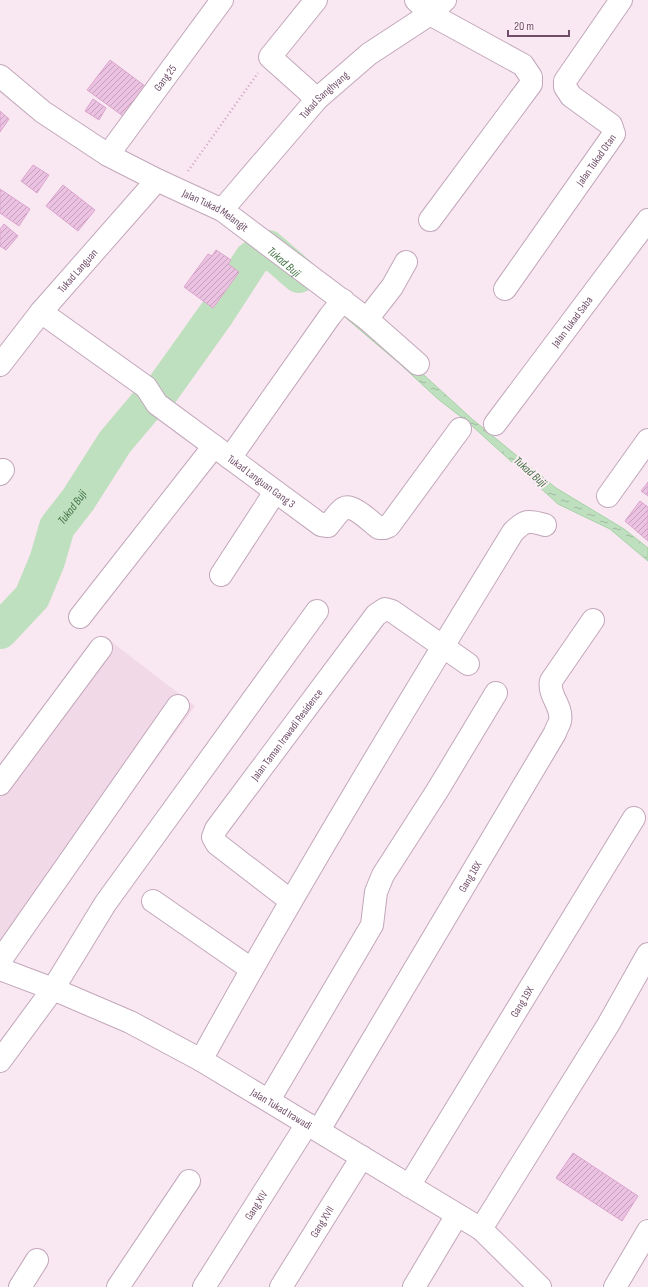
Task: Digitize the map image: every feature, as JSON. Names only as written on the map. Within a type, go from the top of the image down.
[{"type":"street","name":"Gang 25","points":[[108,155],[222,0]]},
{"type":"street","points":[[316,0],[270,57],[317,99]]},
{"type":"street","name":"Jalan Tukad Otan","points":[[504,289],[614,134],[611,125],[571,96],[564,87],[564,80],[621,0]]},
{"type":"street","points":[[430,4],[523,65],[531,77],[531,84],[430,220]]},
{"type":"street","name":"Tukad Sanghyang","points":[[222,210],[317,99],[430,4]]},
{"type":"street","name":"Jalan Tukad Melangit","points":[[0,76],[43,112],[108,155],[222,210],[338,306],[367,319],[418,364]]},
{"type":"street","name":"Tukad Languan","points":[[0,365],[41,312],[167,184]]},
{"type":"street","name":"Jalan Tukad Saba","points":[[496,424],[648,220]]},
{"type":"street","points":[[367,319],[392,287],[406,262]]},
{"type":"street","points":[[80,618],[222,452],[338,306]]},
{"type":"street","name":"Tukad Languan Gang 3","points":[[41,312],[222,452],[322,526],[328,526],[342,509],[346,507],[353,508],[379,528],[384,528],[392,522],[460,429]]},
{"type":"street","points":[[608,496],[648,440]]},
{"type":"street","points":[[221,576],[275,492]]},
{"type":"street","points":[[201,1060],[251,969],[291,901],[443,646],[513,532],[522,523],[531,521],[545,525]]},
{"type":"street","name":"Jalan Taman Irawadi Residence","points":[[291,901],[217,844],[213,837],[216,829],[376,615],[385,609],[392,611],[468,664]]},
{"type":"street","points":[[0,1061],[53,989],[105,904],[317,611]]},
{"type":"street","name":"Gang 18X","points":[[313,1127],[555,733],[560,720],[560,713],[550,687],[551,681],[593,620]]},
{"type":"street","points":[[0,784],[101,648]]},
{"type":"street","points":[[269,1100],[372,925],[376,892],[383,875],[437,791],[496,693]]},
{"type":"street","points":[[0,961],[178,706]]},
{"type":"street","name":"Gang 19X","points":[[409,1186],[634,818]]},
{"type":"street","points":[[153,901],[251,969]]},
{"type":"street","points":[[481,1229],[608,1026],[648,954]]},
{"type":"street","name":"Jalan Tukad Irawadi","points":[[0,969],[53,989],[130,1022],[201,1060],[269,1100],[481,1229],[540,1287]]},
{"type":"street","name":"Gang XIV","points":[[204,1287],[313,1127]]},
{"type":"street","name":"Gang XVII","points":[[281,1287],[362,1157]]},
{"type":"street","points":[[118,1287],[189,1181]]},
{"type":"street","points":[[414,1287],[457,1215]]},
{"type":"street","points":[[615,1287],[648,1231]]},
{"type":"street","points":[[20,1287],[37,1260]]},
{"type":"path","points":[[167,184],[270,57]]},
{"type":"shaded area","points":[[104,636],[195,706],[10,960],[0,957],[0,774]]},
{"type":"water","points":[[319,295],[379,334],[472,419],[556,488],[624,529],[648,548],[648,561],[610,529],[558,504],[470,424],[438,399],[400,364]]},
{"type":"building","points":[[110,60],[145,86],[123,116],[87,90]]},
{"type":"building","points":[[93,99],[106,108],[99,120],[85,111]]},
{"type":"building","points":[[0,111],[9,119],[0,132]]},
{"type":"building","points":[[33,165],[49,175],[37,193],[21,181]]},
{"type":"building","points":[[63,185],[95,210],[78,231],[46,206]]},
{"type":"building","points":[[0,189],[30,209],[19,226],[0,213]]},
{"type":"building","points":[[4,224],[18,236],[6,250],[0,246],[0,229]]},
{"type":"building","points":[[216,250],[231,260],[228,264],[239,272],[213,308],[184,287],[208,254],[212,256]]},
{"type":"building","points":[[648,482],[648,496],[641,491]]},
{"type":"building","points":[[640,501],[648,507],[648,541],[625,521]]},
{"type":"building","points":[[573,1153],[638,1196],[622,1221],[556,1178]]},
{"type":"waterway","name":"Tukad Buji","points":[[0,631],[32,597],[47,561],[57,527],[78,500],[115,442],[147,404],[160,393],[217,313],[252,259],[268,248],[299,275]]}]
